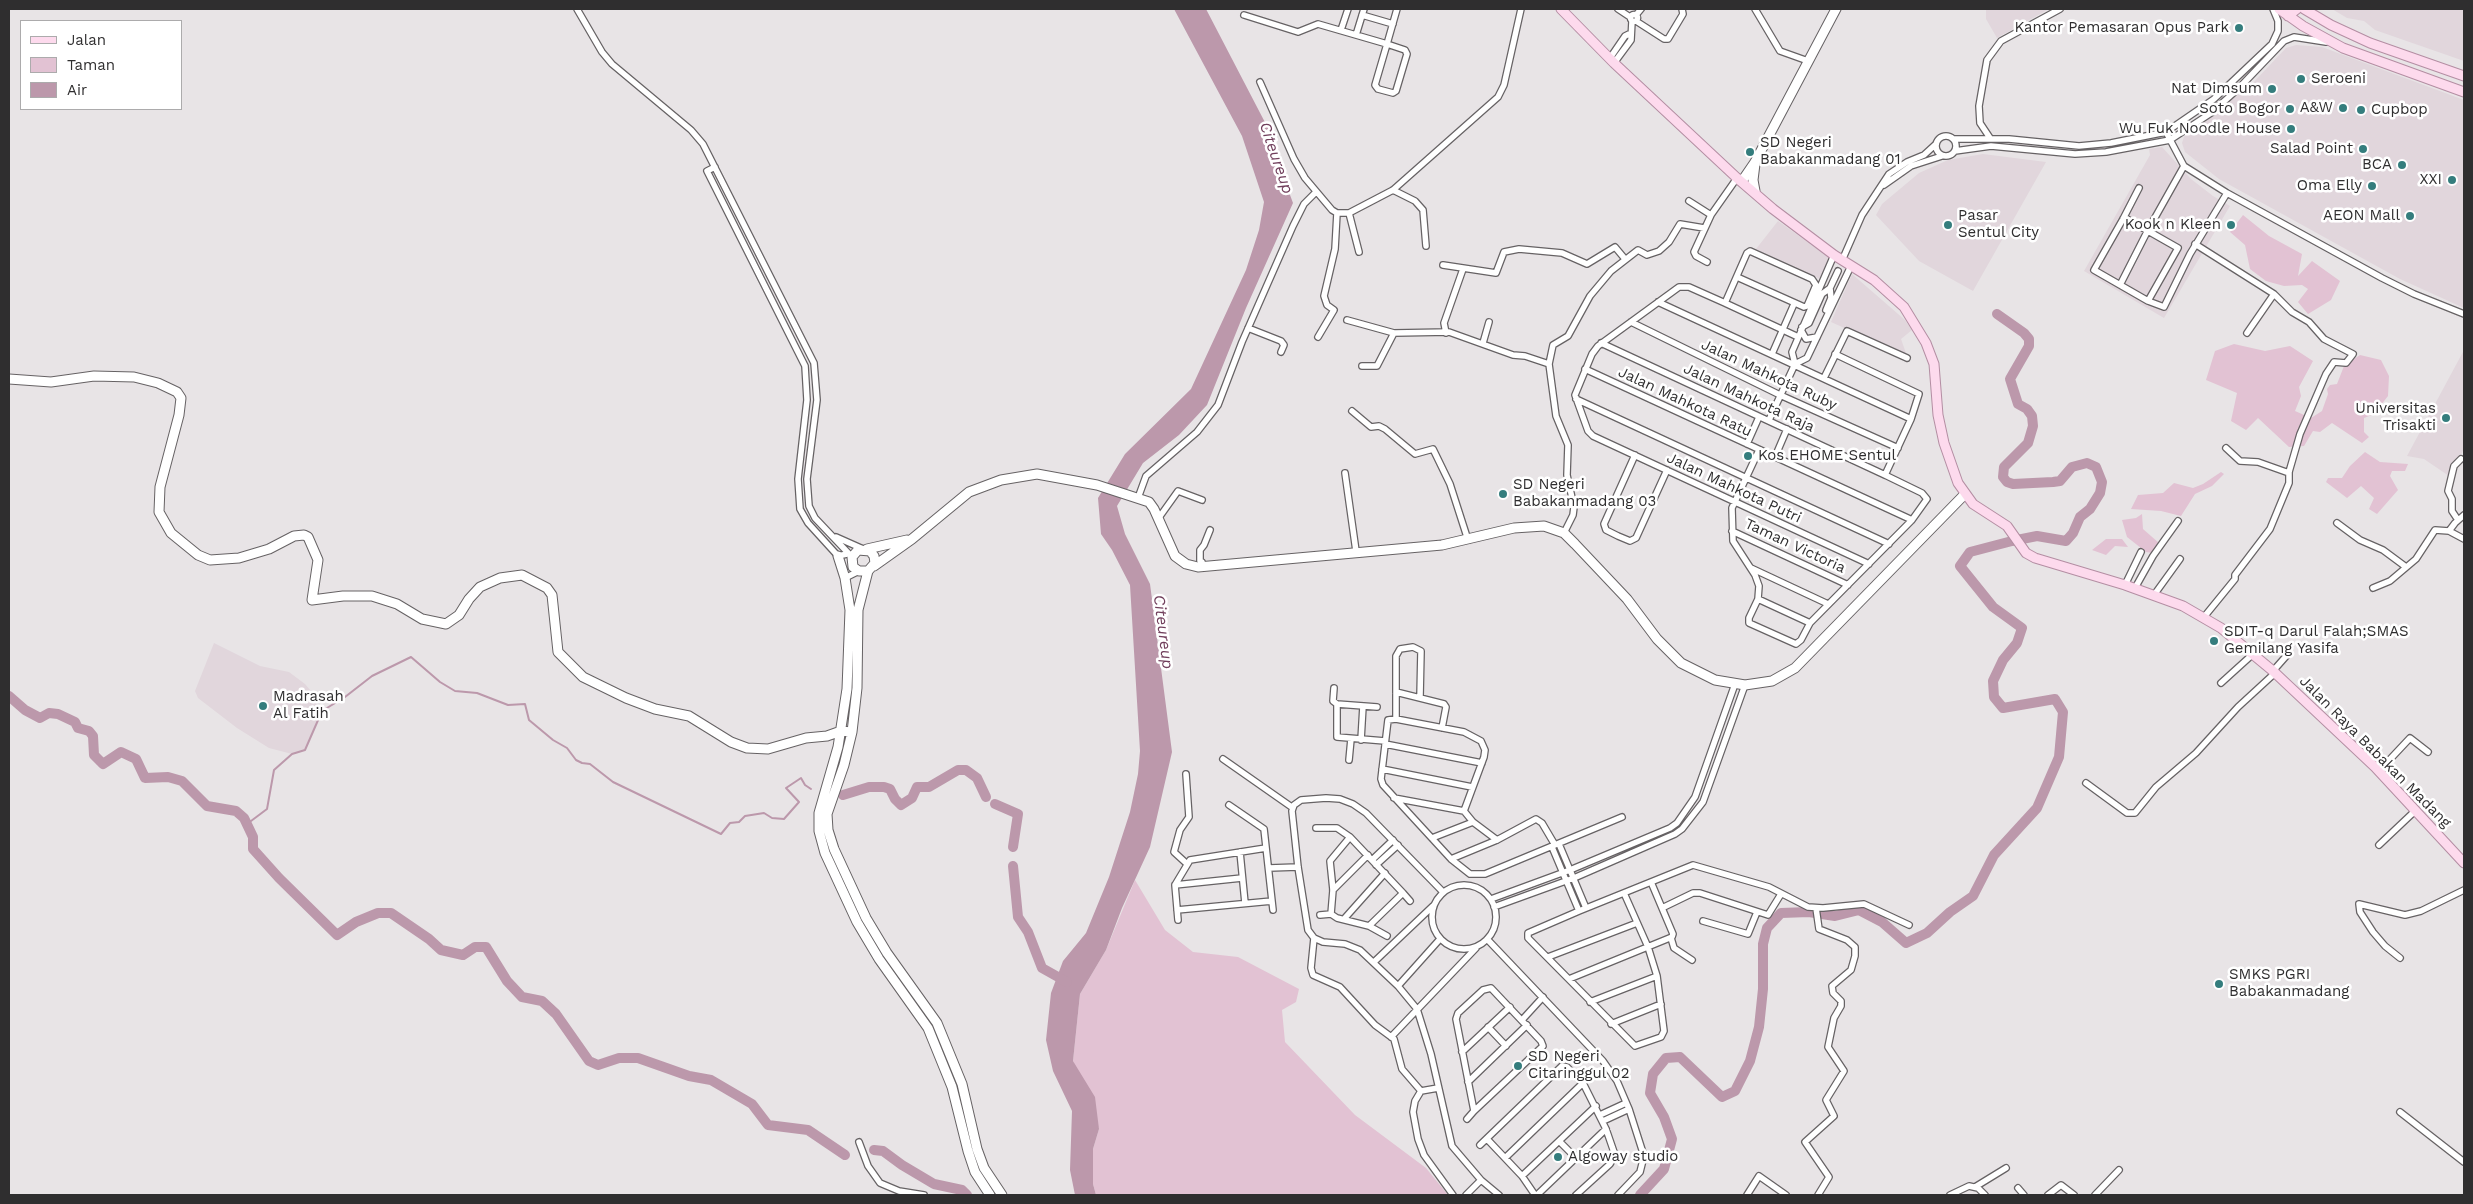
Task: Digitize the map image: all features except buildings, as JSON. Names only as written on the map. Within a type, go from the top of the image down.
[{"type":"main road","points":[[1561,9],[1612,61],[1773,209],[1834,255],[1874,280],[1896,299],[1926,343],[1934,364],[1938,415],[1944,443],[1952,470],[1965,494]]},
{"type":"main road","points":[[2279,9],[2331,42],[2464,92]]},
{"type":"main road","points":[[2288,16],[2297,9]]},
{"type":"main road","points":[[2303,26],[2301,18],[2306,10],[2331,26],[2370,43],[2464,76]]},
{"type":"main road","name":"Jalan Raya Babakan Madang","points":[[1965,494],[1973,504],[2014,533],[2022,549],[2034,558],[2135,588],[2183,606],[2204,617],[2274,672],[2379,771],[2464,863]]},
{"type":"street","points":[[577,9],[602,52],[625,76],[691,130],[703,144],[719,174],[814,363],[817,400],[807,480],[809,506],[815,518],[834,536],[853,567],[867,570]]},
{"type":"street","points":[[1339,9],[1348,10],[1341,30]]},
{"type":"street","points":[[1244,15],[1298,32],[1318,24],[1388,44],[1407,52],[1393,93],[1378,90],[1375,86],[1388,44],[1397,9]]},
{"type":"street","points":[[1260,82],[1294,159],[1316,192],[1337,213],[1349,213],[1393,190],[1500,94],[1504,85],[1521,9]]},
{"type":"street","points":[[1618,9],[1664,39],[1668,39],[1683,14],[1682,9]]},
{"type":"street","points":[[1612,61],[1625,36],[1631,33],[1634,19],[1640,9]]},
{"type":"street","points":[[1756,9],[1780,51],[1808,61]]},
{"type":"street","points":[[1707,262],[1694,254],[1704,228],[1711,215],[1755,162],[1836,9]]},
{"type":"street","points":[[1990,138],[1980,123],[1979,106],[1987,60],[2001,41],[2060,9]]},
{"type":"street","points":[[1844,256],[1862,215],[1875,193],[1892,171],[1924,155],[1936,144],[1938,139],[1944,136],[1953,139],[1990,138],[2079,146],[2111,143],[2166,132],[2236,81],[2272,44],[2278,31],[2278,21],[2273,9]]},
{"type":"street","points":[[1356,35],[1363,12],[1393,24]]},
{"type":"street","points":[[1954,151],[1991,146],[2076,154],[2106,152],[2170,140],[2211,113],[2246,82],[2284,41],[2294,37],[2302,37],[2331,42]]},
{"type":"street","points":[[2205,105],[2211,113]]},
{"type":"street","points":[[2166,132],[2184,166],[2227,193],[2397,286],[2464,314]]},
{"type":"street","points":[[1875,193],[1906,169],[1942,156],[1950,156],[1956,145],[1953,139]]},
{"type":"street","points":[[1936,144],[1936,151],[1942,156]]},
{"type":"street","points":[[1755,162],[1753,180],[1755,191]]},
{"type":"street","points":[[2120,285],[2184,166]]},
{"type":"street","points":[[715,167],[707,171],[710,179],[805,366],[808,400],[798,479],[800,508],[808,523],[846,556]]},
{"type":"street","points":[[710,179],[719,174]]},
{"type":"street","points":[[2139,188],[2094,270],[2148,301],[2164,307],[2195,244],[2227,193]]},
{"type":"street","points":[[1393,190],[1415,202],[1423,210],[1426,246]]},
{"type":"street","points":[[1136,497],[1146,476],[1197,432],[1213,414],[1225,391],[1248,328],[1301,209],[1316,192]]},
{"type":"street","points":[[1689,201],[1711,215]]},
{"type":"street","points":[[1318,337],[1334,310],[1327,305],[1324,296],[1335,249],[1337,213]]},
{"type":"street","points":[[1349,213],[1359,252]]},
{"type":"street","points":[[2123,219],[2127,218],[2190,254]]},
{"type":"street","points":[[1564,534],[1572,518],[1574,508],[1567,474],[1568,445],[1556,416],[1549,364],[1551,348],[1555,343],[1568,336],[1590,296],[1611,271],[1625,259],[1638,250],[1647,255],[1659,251],[1681,223],[1704,228]]},
{"type":"street","points":[[2195,244],[2274,294],[2292,312],[2309,322],[2324,339],[2354,354],[2346,363],[2334,362],[2326,374],[2300,434],[2289,473],[2289,483],[2281,506],[2266,536],[2204,617]]},
{"type":"street","points":[[1443,265],[1463,270],[1497,273],[1504,252],[1519,249],[1562,253],[1587,264],[1614,247],[1625,259]]},
{"type":"street","points":[[2148,301],[2178,248]]},
{"type":"street","points":[[1725,303],[1737,277],[1750,251],[1814,280],[1816,285],[1807,306],[1802,307],[1737,277]]},
{"type":"street","points":[[1795,364],[1792,352],[1834,255]]},
{"type":"street","points":[[1769,420],[1795,364],[1807,358],[1851,266]]},
{"type":"street","points":[[1446,333],[1444,323],[1463,270]]},
{"type":"street","points":[[1801,328],[1809,323],[1822,294],[1830,288],[1838,271]]},
{"type":"street","points":[[1796,336],[1686,285],[1679,287],[1595,349],[1576,389],[1576,400],[1888,544]]},
{"type":"street","points":[[1818,335],[1818,328],[1831,298],[1830,288]]},
{"type":"street","points":[[2247,333],[2274,294]]},
{"type":"street","points":[[1658,302],[1911,419]]},
{"type":"street","points":[[1772,354],[1794,304]]},
{"type":"street","points":[[1347,320],[1394,333],[1457,334],[1512,355],[1525,356],[1549,364]]},
{"type":"street","points":[[1483,343],[1490,322]]},
{"type":"street","name":"Jalan Mahkota Ruby","points":[[1631,322],[1780,395],[1898,448]]},
{"type":"street","points":[[1248,328],[1282,341],[1284,345],[1281,352]]},
{"type":"street","points":[[1801,328],[1806,339],[1818,335]]},
{"type":"street","points":[[1824,378],[1847,331],[1907,358]]},
{"type":"street","points":[[1362,366],[1377,366],[1394,333]]},
{"type":"street","name":"Jalan Mahkota Raja","points":[[1601,343],[1885,475]]},
{"type":"street","points":[[1835,354],[1917,392],[1919,397],[1911,419],[1885,475]]},
{"type":"street","name":"Jalan Mahkota Ratu","points":[[1585,369],[1912,520]]},
{"type":"street","points":[[9,379],[51,382],[94,376],[134,377],[158,383],[177,392],[181,398],[162,478],[159,512],[171,533],[198,555],[216,560],[239,558],[269,549],[294,536],[304,535],[308,537],[318,560],[312,600],[343,596],[372,596],[397,604],[422,619],[446,624],[455,620],[469,599],[480,587],[500,578],[522,575],[547,588],[552,595],[558,652],[583,677],[646,706],[695,719],[731,742],[747,748],[768,749],[842,731],[852,732]]},
{"type":"street","name":"Jalan Mahkota Putri","points":[[1576,400],[1590,434],[1869,564]]},
{"type":"street","points":[[1352,411],[1371,427],[1379,426],[1385,429],[1415,454],[1433,449],[1450,484],[1468,540]]},
{"type":"street","points":[[1747,444],[1759,416]]},
{"type":"street","points":[[1775,457],[1787,430]]},
{"type":"street","points":[[2226,448],[2240,461],[2258,462],[2289,473]]},
{"type":"street","name":"Taman Victoria","points":[[1759,450],[1731,513],[1734,546],[1758,580],[1758,599],[1749,618],[1749,623],[1793,644],[1801,640],[1810,622],[1912,520],[1926,503],[1925,496],[1885,475]]},
{"type":"street","points":[[1635,455],[1604,527],[1630,541],[1636,538],[1667,470]]},
{"type":"street","points":[[2463,458],[2464,465]]},
{"type":"street","points":[[2458,520],[2452,511],[2452,499],[2448,491],[2454,466],[2463,458]]},
{"type":"street","points":[[1346,473],[1356,551]]},
{"type":"street","points":[[845,578],[867,570],[912,539],[960,498],[990,483],[1037,474],[1097,485],[1136,497],[1152,505],[1175,556],[1186,564],[1203,566],[1356,551],[1442,545],[1504,530],[1531,526],[1552,528],[1564,534],[1627,599],[1650,631],[1677,659],[1705,677],[1745,685],[1772,681],[1795,668],[1965,494]]},
{"type":"street","points":[[1158,519],[1178,491],[1202,500]]},
{"type":"street","points":[[2450,531],[2464,515]]},
{"type":"street","points":[[2135,588],[2153,556],[2178,521]]},
{"type":"street","points":[[2337,523],[2360,540],[2383,550],[2406,568]]},
{"type":"street","points":[[1203,566],[1200,561],[1200,550],[1210,530]]},
{"type":"street","points":[[2373,588],[2390,581],[2416,559],[2435,530],[2450,531],[2464,539]]},
{"type":"street","name":"Taman Victoria","points":[[1732,531],[1848,585]]},
{"type":"street","points":[[834,536],[865,549],[874,556],[867,570],[858,610],[857,688],[852,732],[844,765],[827,814],[828,830],[834,849],[866,918],[937,1023],[962,1084],[977,1148],[984,1168],[1002,1195]]},
{"type":"street","points":[[846,556],[865,549],[912,539]]},
{"type":"street","points":[[2125,585],[2141,552]]},
{"type":"street","points":[[846,556],[845,578],[850,610],[847,689],[842,731],[819,813],[819,832],[825,852],[857,922],[879,959],[928,1028],[952,1087],[975,1172],[990,1195]]},
{"type":"street","points":[[2154,595],[2180,559]]},
{"type":"street","points":[[1750,568],[1828,604]]},
{"type":"street","points":[[1758,599],[1810,622]]},
{"type":"street","points":[[1396,720],[1397,653],[1400,649],[1416,647],[1421,652],[1420,697]]},
{"type":"street","points":[[2221,683],[2253,654]]},
{"type":"street","points":[[2086,783],[2127,813],[2135,813],[2156,786],[2196,753],[2238,707],[2274,672],[2288,654]]},
{"type":"street","points":[[1491,899],[1567,872],[1670,828],[1682,818],[1695,797],[1735,684]]},
{"type":"street","points":[[1494,907],[1574,878],[1675,834],[1688,823],[1703,802],[1745,685]]},
{"type":"street","points":[[1334,688],[1333,701],[1338,704],[1377,707]]},
{"type":"street","points":[[1396,692],[1445,705],[1442,728]]},
{"type":"street","points":[[1338,704],[1336,736],[1385,743],[1482,763]]},
{"type":"street","points":[[1361,740],[1363,706]]},
{"type":"street","points":[[1464,811],[1485,750],[1477,738],[1469,733],[1396,720],[1388,721],[1382,785],[1466,872],[1480,875],[1622,817]]},
{"type":"street","points":[[2379,771],[2410,738],[2428,752]]},
{"type":"street","points":[[1349,760],[1351,739]]},
{"type":"street","points":[[1223,759],[1293,808]]},
{"type":"street","points":[[1382,769],[1472,787]]},
{"type":"street","points":[[1186,774],[1189,817],[1180,830],[1174,852],[1186,863]]},
{"type":"street","points":[[1394,798],[1464,811],[1473,822],[1497,840]]},
{"type":"street","points":[[1443,892],[1366,812],[1340,799],[1301,800],[1296,802],[1293,808],[1298,867],[1304,919],[1308,930],[1314,938],[1323,942],[1345,944],[1356,948],[1374,962],[1418,1009],[1431,1054],[1452,1146],[1481,1180],[1499,1195]]},
{"type":"street","points":[[1229,805],[1261,825],[1265,833],[1272,910]]},
{"type":"street","points":[[2379,845],[2416,810]]},
{"type":"street","points":[[1451,858],[1497,840],[1536,819],[1542,823],[1556,845],[1567,872],[1567,881],[1579,910]]},
{"type":"street","points":[[1432,838],[1473,822]]},
{"type":"street","points":[[1316,828],[1337,828],[1350,836],[1410,901]]},
{"type":"street","points":[[1331,914],[1330,861],[1350,836]]},
{"type":"street","points":[[1332,890],[1372,860],[1393,840]]},
{"type":"street","points":[[1372,860],[1398,845]]},
{"type":"street","points":[[1178,920],[1175,885],[1186,863],[1193,858],[1266,848]]},
{"type":"street","points":[[1240,852],[1245,903]]},
{"type":"street","points":[[1624,893],[1648,948],[1657,976],[1664,1031],[1663,1035],[1637,1046],[1632,1045],[1610,1024],[1528,938],[1528,933],[1579,910],[1690,866],[1697,865],[1769,887],[1801,904],[1816,909],[1864,904],[1909,925]]},
{"type":"street","points":[[1269,868],[1298,867]]},
{"type":"street","points":[[1567,872],[1574,878],[1586,908]]},
{"type":"street","points":[[1344,919],[1384,873]]},
{"type":"street","points":[[1175,885],[1242,878]]},
{"type":"street","points":[[1651,882],[1673,934],[1671,938],[1674,948],[1692,960]]},
{"type":"street","points":[[1374,962],[1433,906],[1443,892],[1451,887],[1468,885],[1485,892],[1491,899],[1496,918],[1494,929],[1487,939],[1460,964],[1391,1037]]},
{"type":"street","points":[[2400,958],[2385,946],[2373,932],[2360,912],[2360,904],[2405,915],[2422,911],[2464,890]]},
{"type":"street","points":[[1370,926],[1403,893]]},
{"type":"street","points":[[1662,908],[1693,893],[1700,893],[1756,912],[1770,914],[1781,894]]},
{"type":"street","points":[[1177,910],[1272,901]]},
{"type":"street","points":[[1433,906],[1431,918],[1434,929],[1440,939],[1457,948],[1478,946]]},
{"type":"street","points":[[1816,909],[1820,930],[1842,937],[1852,944],[1855,956],[1852,970],[1832,986],[1833,994],[1841,1001],[1841,1006],[1834,1018],[1828,1047],[1844,1071],[1826,1100],[1834,1116],[1805,1142],[1829,1177],[1818,1195]]},
{"type":"street","points":[[1703,921],[1748,934],[1756,912]]},
{"type":"street","points":[[1320,915],[1331,914],[1336,918],[1370,926],[1388,936]]},
{"type":"street","points":[[1548,957],[1637,923]]},
{"type":"street","points":[[1314,938],[1311,968],[1313,975],[1340,987],[1375,1025],[1391,1037],[1395,1042],[1402,1069],[1421,1091]]},
{"type":"street","points":[[1569,979],[1671,938]]},
{"type":"street","points":[[1398,986],[1440,939]]},
{"type":"street","points":[[1487,939],[1609,1068],[1628,1106],[1644,1150],[1644,1163],[1640,1172],[1618,1195]]},
{"type":"street","points":[[1457,948],[1460,964]]},
{"type":"street","points":[[1590,1002],[1657,976]]},
{"type":"street","points":[[1467,1119],[1542,1049],[1541,1041],[1527,1025],[1493,990],[1488,988],[1458,1013],[1456,1023],[1474,1111]]},
{"type":"street","points":[[1522,1020],[1542,997]]},
{"type":"street","points":[[1610,1024],[1661,1004]]},
{"type":"street","points":[[1462,1052],[1510,1007]]},
{"type":"street","points":[[1468,1082],[1527,1025]]},
{"type":"street","points":[[1488,1027],[1506,1046]]},
{"type":"street","points":[[1480,1145],[1562,1066],[1567,1067],[1583,1083],[1596,1106],[1614,1149],[1614,1159],[1576,1195]]},
{"type":"street","points":[[1505,1158],[1583,1083]]},
{"type":"street","points":[[1421,1091],[1438,1088]]},
{"type":"street","points":[[1421,1091],[1413,1108],[1418,1139],[1424,1155],[1454,1195]]},
{"type":"street","points":[[1522,1176],[1596,1106]]},
{"type":"street","points":[[1601,1118],[1628,1106]]},
{"type":"street","points":[[2400,1112],[2464,1162]]},
{"type":"street","points":[[1487,1139],[1522,1176],[1536,1195],[1606,1129]]},
{"type":"street","points":[[1559,1141],[1576,1158]]},
{"type":"street","points":[[860,1142],[868,1166],[875,1178],[885,1186],[899,1191],[924,1195]]},
{"type":"street","points":[[1950,1195],[1964,1187],[1975,1187],[2006,1168]]},
{"type":"street","points":[[2095,1195],[2119,1170]]},
{"type":"street","points":[[1747,1195],[1759,1176],[1786,1195]]},
{"type":"street","points":[[1466,1195],[1481,1180]]},
{"type":"street","points":[[2048,1195],[2061,1185],[2074,1195]]},
{"type":"street","points":[[1975,1187],[1985,1195]]},
{"type":"street","points":[[2018,1188],[2024,1195]]},
{"type":"shaded area","points":[[1986,9],[2049,9],[1997,38],[1986,19]]},
{"type":"shaded area","points":[[2332,9],[2464,9],[2464,61],[2375,30],[2364,21],[2347,18]]},
{"type":"shaded area","points":[[2296,45],[2322,47],[2464,100],[2464,308],[2400,279],[2219,179],[2185,152],[2182,143],[2184,137],[2191,130],[2251,85],[2286,48]]},
{"type":"shaded area","points":[[2162,147],[2191,179],[2230,206],[2164,318],[2084,271],[2150,155],[2149,149]]},
{"type":"shaded area","name":"Pasar Sentul City","points":[[1983,154],[2046,162],[1973,291],[1919,261],[1876,215],[1882,204],[1919,173],[1948,160]]},
{"type":"shaded area","points":[[1778,221],[1830,258],[1820,279],[1756,249]]},
{"type":"shaded area","points":[[1852,274],[1905,320],[1912,330],[1901,339],[1907,356],[1831,322]]},
{"type":"shaded area","name":"Universitas Trisakti","points":[[2464,350],[2464,449],[2449,476],[2424,459],[2407,456]]},
{"type":"shaded area","name":"Madrasah Al Fatih","points":[[214,643],[260,666],[289,672],[305,684],[316,697],[320,714],[305,750],[292,754],[269,748],[237,728],[198,698],[195,691]]},
{"type":"green space","points":[[2243,215],[2269,236],[2302,254],[2298,276],[2312,261],[2340,281],[2331,300],[2308,314],[2298,302],[2308,289],[2302,285],[2284,286],[2266,281],[2250,269],[2245,245],[2230,232]]},
{"type":"green space","points":[[2234,344],[2265,351],[2290,346],[2313,361],[2299,387],[2301,396],[2295,411],[2311,418],[2322,411],[2328,394],[2327,389],[2330,385],[2337,384],[2344,366],[2360,355],[2381,360],[2389,376],[2388,396],[2374,414],[2364,418],[2364,432],[2369,437],[2362,443],[2332,423],[2320,432],[2313,431],[2304,446],[2289,447],[2258,418],[2246,430],[2231,421],[2237,393],[2206,380],[2215,351]]},
{"type":"green space","points":[[2365,452],[2380,462],[2408,464],[2405,471],[2392,471],[2390,476],[2398,490],[2377,514],[2369,509],[2374,498],[2361,486],[2347,498],[2326,482],[2328,478],[2342,478],[2350,466]]},
{"type":"green space","points":[[2221,472],[2224,474],[2212,486],[2195,494],[2181,516],[2161,511],[2131,509],[2138,495],[2163,493],[2174,483],[2193,488]]},
{"type":"green space","points":[[2142,514],[2143,529],[2159,543],[2153,553],[2146,552],[2127,537],[2122,520],[2136,518]]},
{"type":"green space","points":[[2106,539],[2122,539],[2128,547],[2115,546],[2106,555],[2092,550]]},
{"type":"green space","points":[[1135,880],[1165,930],[1193,952],[1238,957],[1299,989],[1296,1002],[1282,1010],[1285,1042],[1355,1115],[1426,1168],[1448,1195],[1096,1195],[1093,1184],[1093,1149],[1099,1129],[1073,1061],[1080,994],[1106,950]]},
{"type":"water","name":"Citeureup","points":[[1174,9],[1206,9],[1270,132],[1277,160],[1293,203],[1246,308],[1207,405],[1179,435],[1143,463],[1117,506],[1125,534],[1150,584],[1172,752],[1150,847],[1122,908],[1106,950],[1080,994],[1073,1061],[1095,1097],[1099,1129],[1093,1149],[1093,1184],[1096,1195],[1075,1195],[1070,1170],[1072,1111],[1053,1071],[1046,1040],[1051,993],[1063,961],[1086,933],[1109,877],[1130,812],[1138,774],[1140,751],[1130,585],[1112,550],[1101,534],[1098,498],[1125,454],[1191,389],[1246,270],[1259,230],[1264,202],[1242,136]]},
{"type":"waterway","points":[[1640,1195],[1664,1169],[1672,1139],[1664,1117],[1650,1093],[1653,1074],[1666,1058],[1680,1057],[1722,1097],[1735,1091],[1750,1061],[1759,1027],[1763,989],[1763,944],[1767,928],[1781,913],[1809,912],[1835,916],[1859,910],[1882,922],[1906,943],[1927,933],[1950,912],[1973,896],[1994,855],[2037,808],[2059,757],[2063,712],[2055,699],[2003,708],[1994,697],[1993,681],[2003,660],[2017,643],[2022,628],[1993,607],[1960,566],[1970,552],[2012,541],[2037,536],[2066,541],[2073,533],[2080,517],[2090,509],[2100,493],[2102,482],[2096,467],[2087,463],[2072,467],[2060,481],[2013,484],[2007,482],[2003,477],[2004,467],[2028,443],[2033,426],[2032,416],[2027,409],[2018,404],[2010,379],[2029,346],[2029,339],[2024,333],[1997,314]]},
{"type":"waterway","points":[[247,824],[267,809],[274,770],[292,754],[305,750],[322,711],[345,697],[372,676],[411,657],[440,682],[455,691],[477,693],[508,705],[525,704],[529,720],[553,740],[567,748],[576,760],[590,764],[613,782],[721,834],[730,823],[739,822],[745,816],[764,813],[772,818],[784,819],[799,802],[786,788],[801,778],[805,785],[811,789]]},
{"type":"waterway","points":[[9,696],[25,710],[40,718],[49,713],[58,714],[75,722],[78,728],[89,731],[93,736],[94,755],[103,764],[121,752],[136,759],[145,778],[168,777],[182,781],[207,806],[236,811],[244,818],[253,837],[253,849],[279,878],[337,935],[356,922],[378,913],[391,913],[429,939],[441,950],[463,955],[475,947],[486,947],[507,981],[522,997],[542,1001],[556,1014],[589,1061],[598,1065],[619,1058],[638,1058],[689,1076],[711,1080],[752,1104],[768,1125],[808,1130],[845,1155]]},
{"type":"waterway","points":[[843,795],[869,787],[884,787],[890,789],[895,799],[901,805],[912,798],[917,787],[929,787],[958,770],[966,770],[977,778],[986,797]]},
{"type":"waterway","points":[[995,804],[1018,814],[1013,847]]},
{"type":"waterway","points":[[1013,866],[1018,917],[1028,932],[1042,968],[1067,982]]},
{"type":"waterway","points":[[874,1150],[883,1151],[934,1184],[962,1190],[967,1195]]},
{"type":"place","name":"Kantor Pemasaran Opus Park","points":[[2239,28]]},
{"type":"place","name":"Seroeni","points":[[2301,79]]},
{"type":"place","name":"Nat Dimsum","points":[[2272,89]]},
{"type":"place","name":"A&W","points":[[2343,108]]},
{"type":"place","name":"Soto Bogor","points":[[2290,109]]},
{"type":"place","name":"Cupbop","points":[[2361,110]]},
{"type":"place","name":"Wu Fuk Noodle House","points":[[2291,129]]},
{"type":"place","name":"Salad Point","points":[[2363,149]]},
{"type":"place","name":"SD Negeri Babakanmadang 01","points":[[1750,152]]},
{"type":"place","name":"BCA","points":[[2402,165]]},
{"type":"place","name":"XXI","points":[[2452,180]]},
{"type":"place","name":"Oma Elly","points":[[2372,186]]},
{"type":"place","name":"AEON Mall","points":[[2410,216]]},
{"type":"place","name":"Pasar Sentul City","points":[[1948,225]]},
{"type":"place","name":"Kook n Kleen","points":[[2231,225]]},
{"type":"place","name":"Universitas Trisakti","points":[[2446,418]]},
{"type":"place","name":"Kos EHOME Sentul","points":[[1748,456]]},
{"type":"place","name":"SD Negeri Babakanmadang 03","points":[[1503,494]]},
{"type":"place","name":"SDIT-q Darul Falah;SMAS Gemilang Yasifa","points":[[2214,641]]},
{"type":"place","name":"Madrasah Al Fatih","points":[[263,706]]},
{"type":"place","name":"SMKS PGRI Babakanmadang","points":[[2219,984]]},
{"type":"place","name":"SD Negeri Citaringgul 02","points":[[1518,1066]]},
{"type":"place","name":"Algoway studio","points":[[1558,1157]]}]
